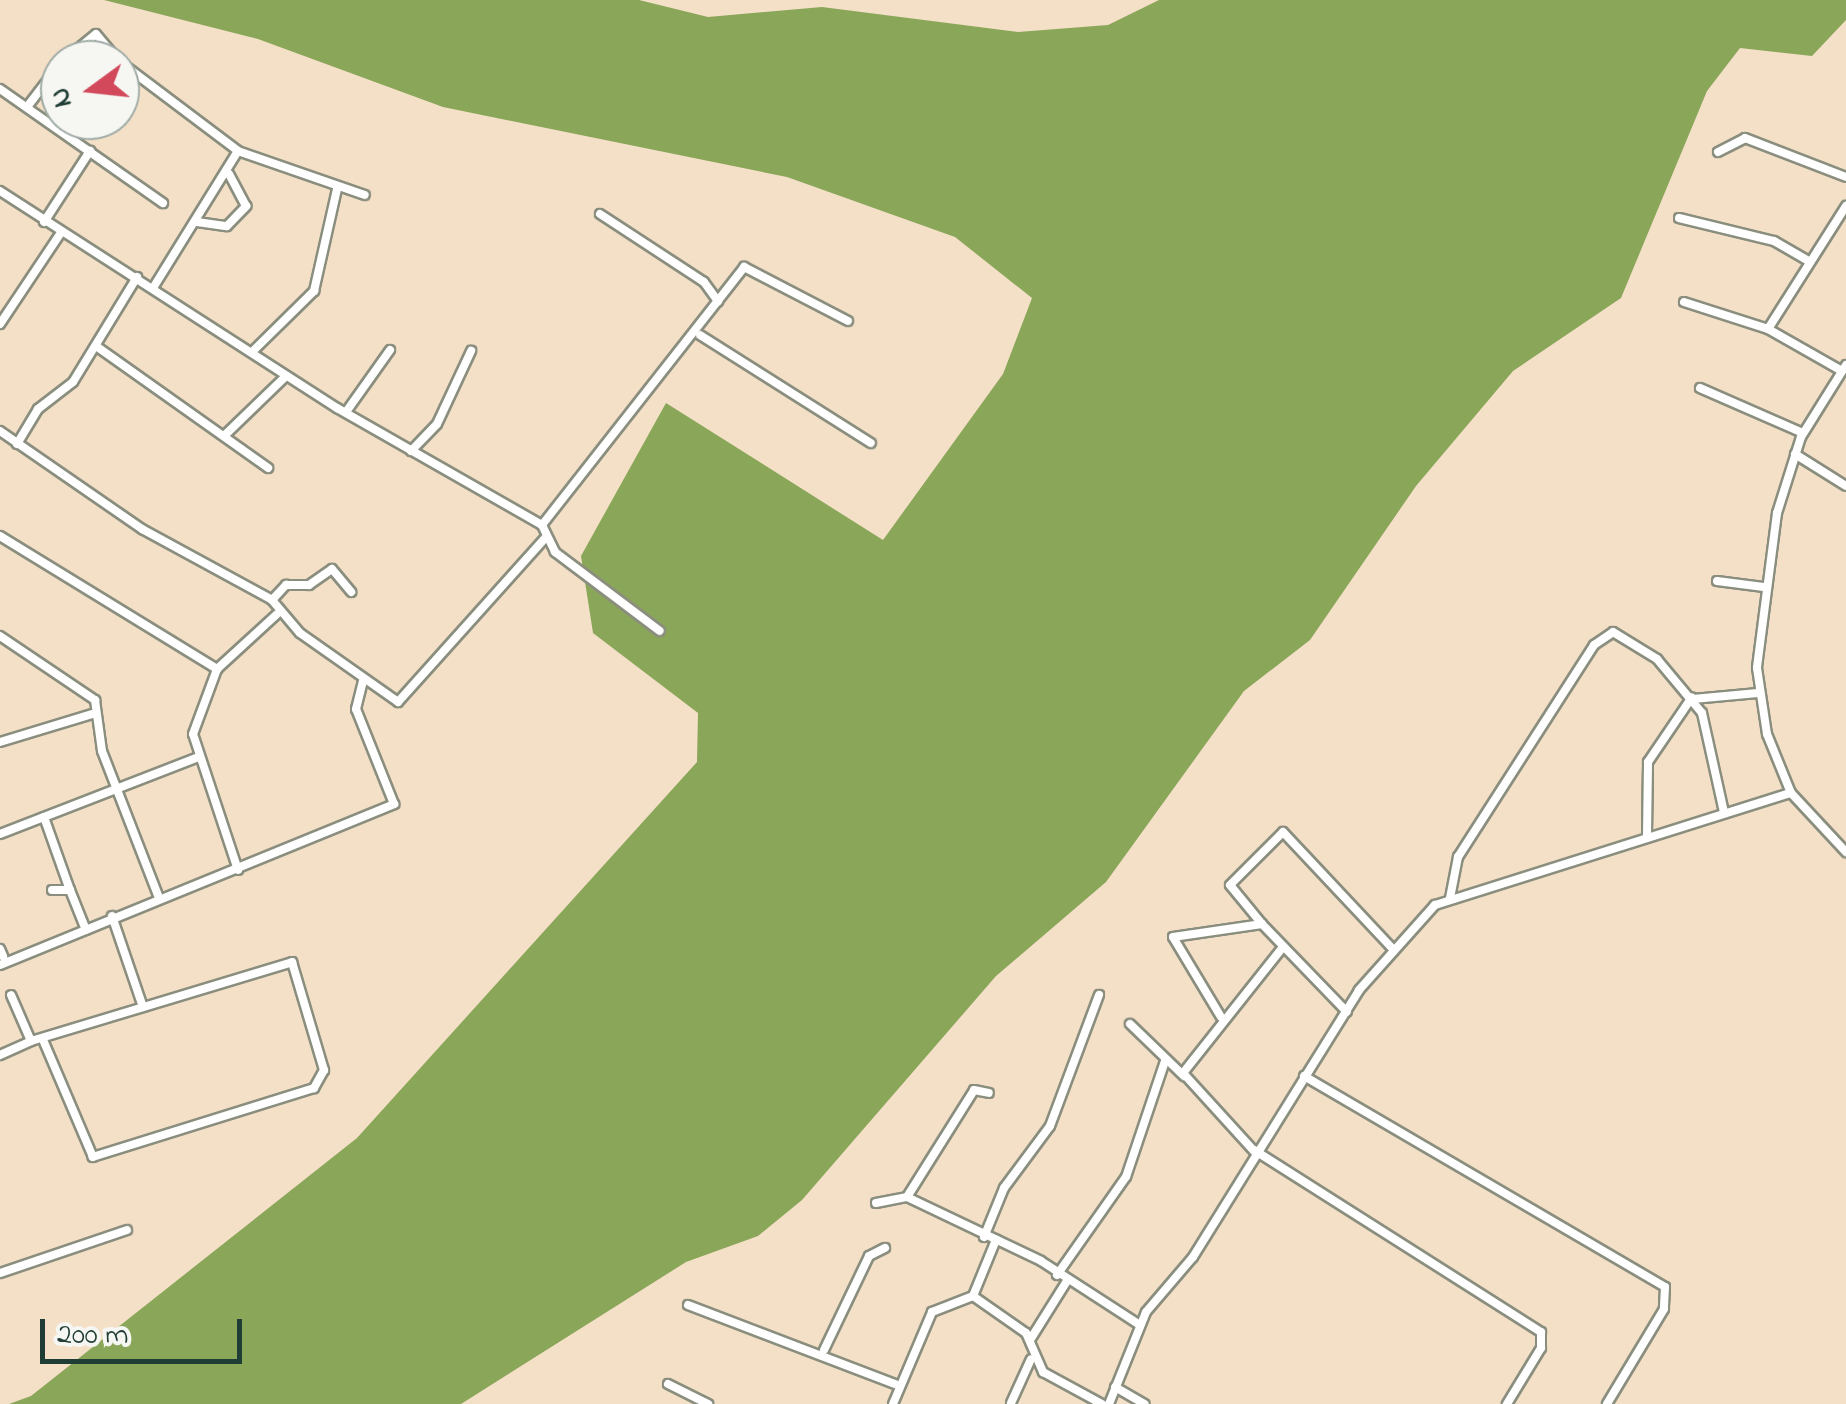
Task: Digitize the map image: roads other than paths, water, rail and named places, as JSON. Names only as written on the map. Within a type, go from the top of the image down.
[{"type":"street","points":[[140,77],[238,150],[258,150],[288,174],[365,195]]},
{"type":"street","points":[[0,89],[163,203]]},
{"type":"street","points":[[26,106],[40,89]]},
{"type":"street","points":[[1718,152],[1745,138],[1846,177]]},
{"type":"street","points":[[153,288],[229,174],[238,150]]},
{"type":"street","points":[[44,222],[90,152]]},
{"type":"street","points":[[198,222],[227,226],[246,206],[229,174]]},
{"type":"street","points":[[253,352],[314,291],[336,189]]},
{"type":"street","points":[[0,191],[60,234],[137,277],[286,376],[542,526],[545,538],[660,631]]},
{"type":"street","points":[[1768,329],[1846,206]]},
{"type":"street","points":[[600,214],[704,282],[718,301]]},
{"type":"street","points":[[1679,218],[1774,241],[1808,261]]},
{"type":"street","points":[[0,324],[60,234]]},
{"type":"street","points":[[542,526],[700,334],[718,301],[754,266],[848,321]]},
{"type":"street","points":[[17,444],[96,346],[137,277]]},
{"type":"street","points":[[1684,302],[1768,329],[1843,372],[1803,433],[1795,454],[1764,587],[1758,693],[1791,793],[1846,852]]},
{"type":"street","points":[[700,334],[871,444]]},
{"type":"street","points":[[96,346],[226,434],[268,468]]},
{"type":"street","points":[[346,412],[390,350]]},
{"type":"street","points":[[412,452],[438,424],[471,351]]},
{"type":"street","points":[[226,434],[286,376]]},
{"type":"street","points":[[1700,388],[1803,433]]},
{"type":"street","points":[[0,431],[142,530],[272,600],[277,614],[363,680],[406,699],[545,538]]},
{"type":"street","points":[[1795,454],[1846,486]]},
{"type":"street","points":[[0,536],[217,669]]},
{"type":"street","points":[[272,600],[286,584],[309,585],[332,569],[351,592]]},
{"type":"street","points":[[1717,581],[1764,587]]},
{"type":"street","points":[[238,870],[193,734],[217,669],[277,614]]},
{"type":"street","points":[[1450,898],[1458,857],[1600,640],[1620,634],[1692,698],[1724,812]]},
{"type":"street","points":[[0,636],[80,685],[95,700],[92,714],[116,790],[159,898]]},
{"type":"street","points":[[1,956],[86,930],[112,916],[238,870],[394,804],[356,709],[363,680]]},
{"type":"street","points":[[1692,698],[1758,693]]},
{"type":"street","points":[[1647,835],[1648,762],[1692,698]]},
{"type":"street","points":[[0,742],[92,714]]},
{"type":"street","points":[[0,834],[199,758]]},
{"type":"street","points":[[1109,1404],[1140,1325],[1310,1062],[1394,949],[1450,898],[1791,793]]},
{"type":"street","points":[[44,817],[86,930]]},
{"type":"street","points":[[1347,1012],[1282,948],[1230,886],[1284,832],[1394,949]]},
{"type":"street","points":[[52,890],[70,890]]},
{"type":"street","points":[[112,916],[143,1008]]},
{"type":"street","points":[[1221,1017],[1170,943],[1262,924]]},
{"type":"street","points":[[45,956],[50,942]]},
{"type":"street","points":[[1184,1076],[1221,1017],[1282,948]]},
{"type":"street","points":[[0,1056],[32,1042],[44,1042],[292,962],[324,1070],[314,1088],[93,1157],[44,1042]]},
{"type":"street","points":[[11,995],[32,1042]]},
{"type":"street","points":[[984,1237],[1004,1188],[1046,1134],[1098,995]]},
{"type":"street","points":[[1130,1024],[1254,1151],[1541,1332],[1542,1348],[1507,1404]]},
{"type":"street","points":[[1058,1274],[1126,1176],[1165,1061]]},
{"type":"street","points":[[1310,1062],[1316,1076],[1665,1287],[1664,1309],[1606,1404]]},
{"type":"street","points":[[1300,1078],[1316,1076]]},
{"type":"street","points":[[907,1197],[974,1090],[989,1092]]},
{"type":"street","points":[[876,1203],[907,1197],[1058,1274],[1140,1325]]},
{"type":"street","points":[[0,1273],[127,1230]]},
{"type":"street","points":[[893,1404],[932,1312],[972,1296],[996,1240]]},
{"type":"street","points":[[824,1350],[870,1256],[886,1248]]},
{"type":"street","points":[[1010,1403],[1031,1359],[1030,1340],[1067,1281]]},
{"type":"street","points":[[972,1296],[1030,1340]]},
{"type":"street","points":[[688,1305],[824,1350],[898,1385]]},
{"type":"street","points":[[1031,1359],[1102,1404]]},
{"type":"street","points":[[668,1384],[708,1404]]},
{"type":"street","points":[[1115,1387],[1145,1404]]}]
